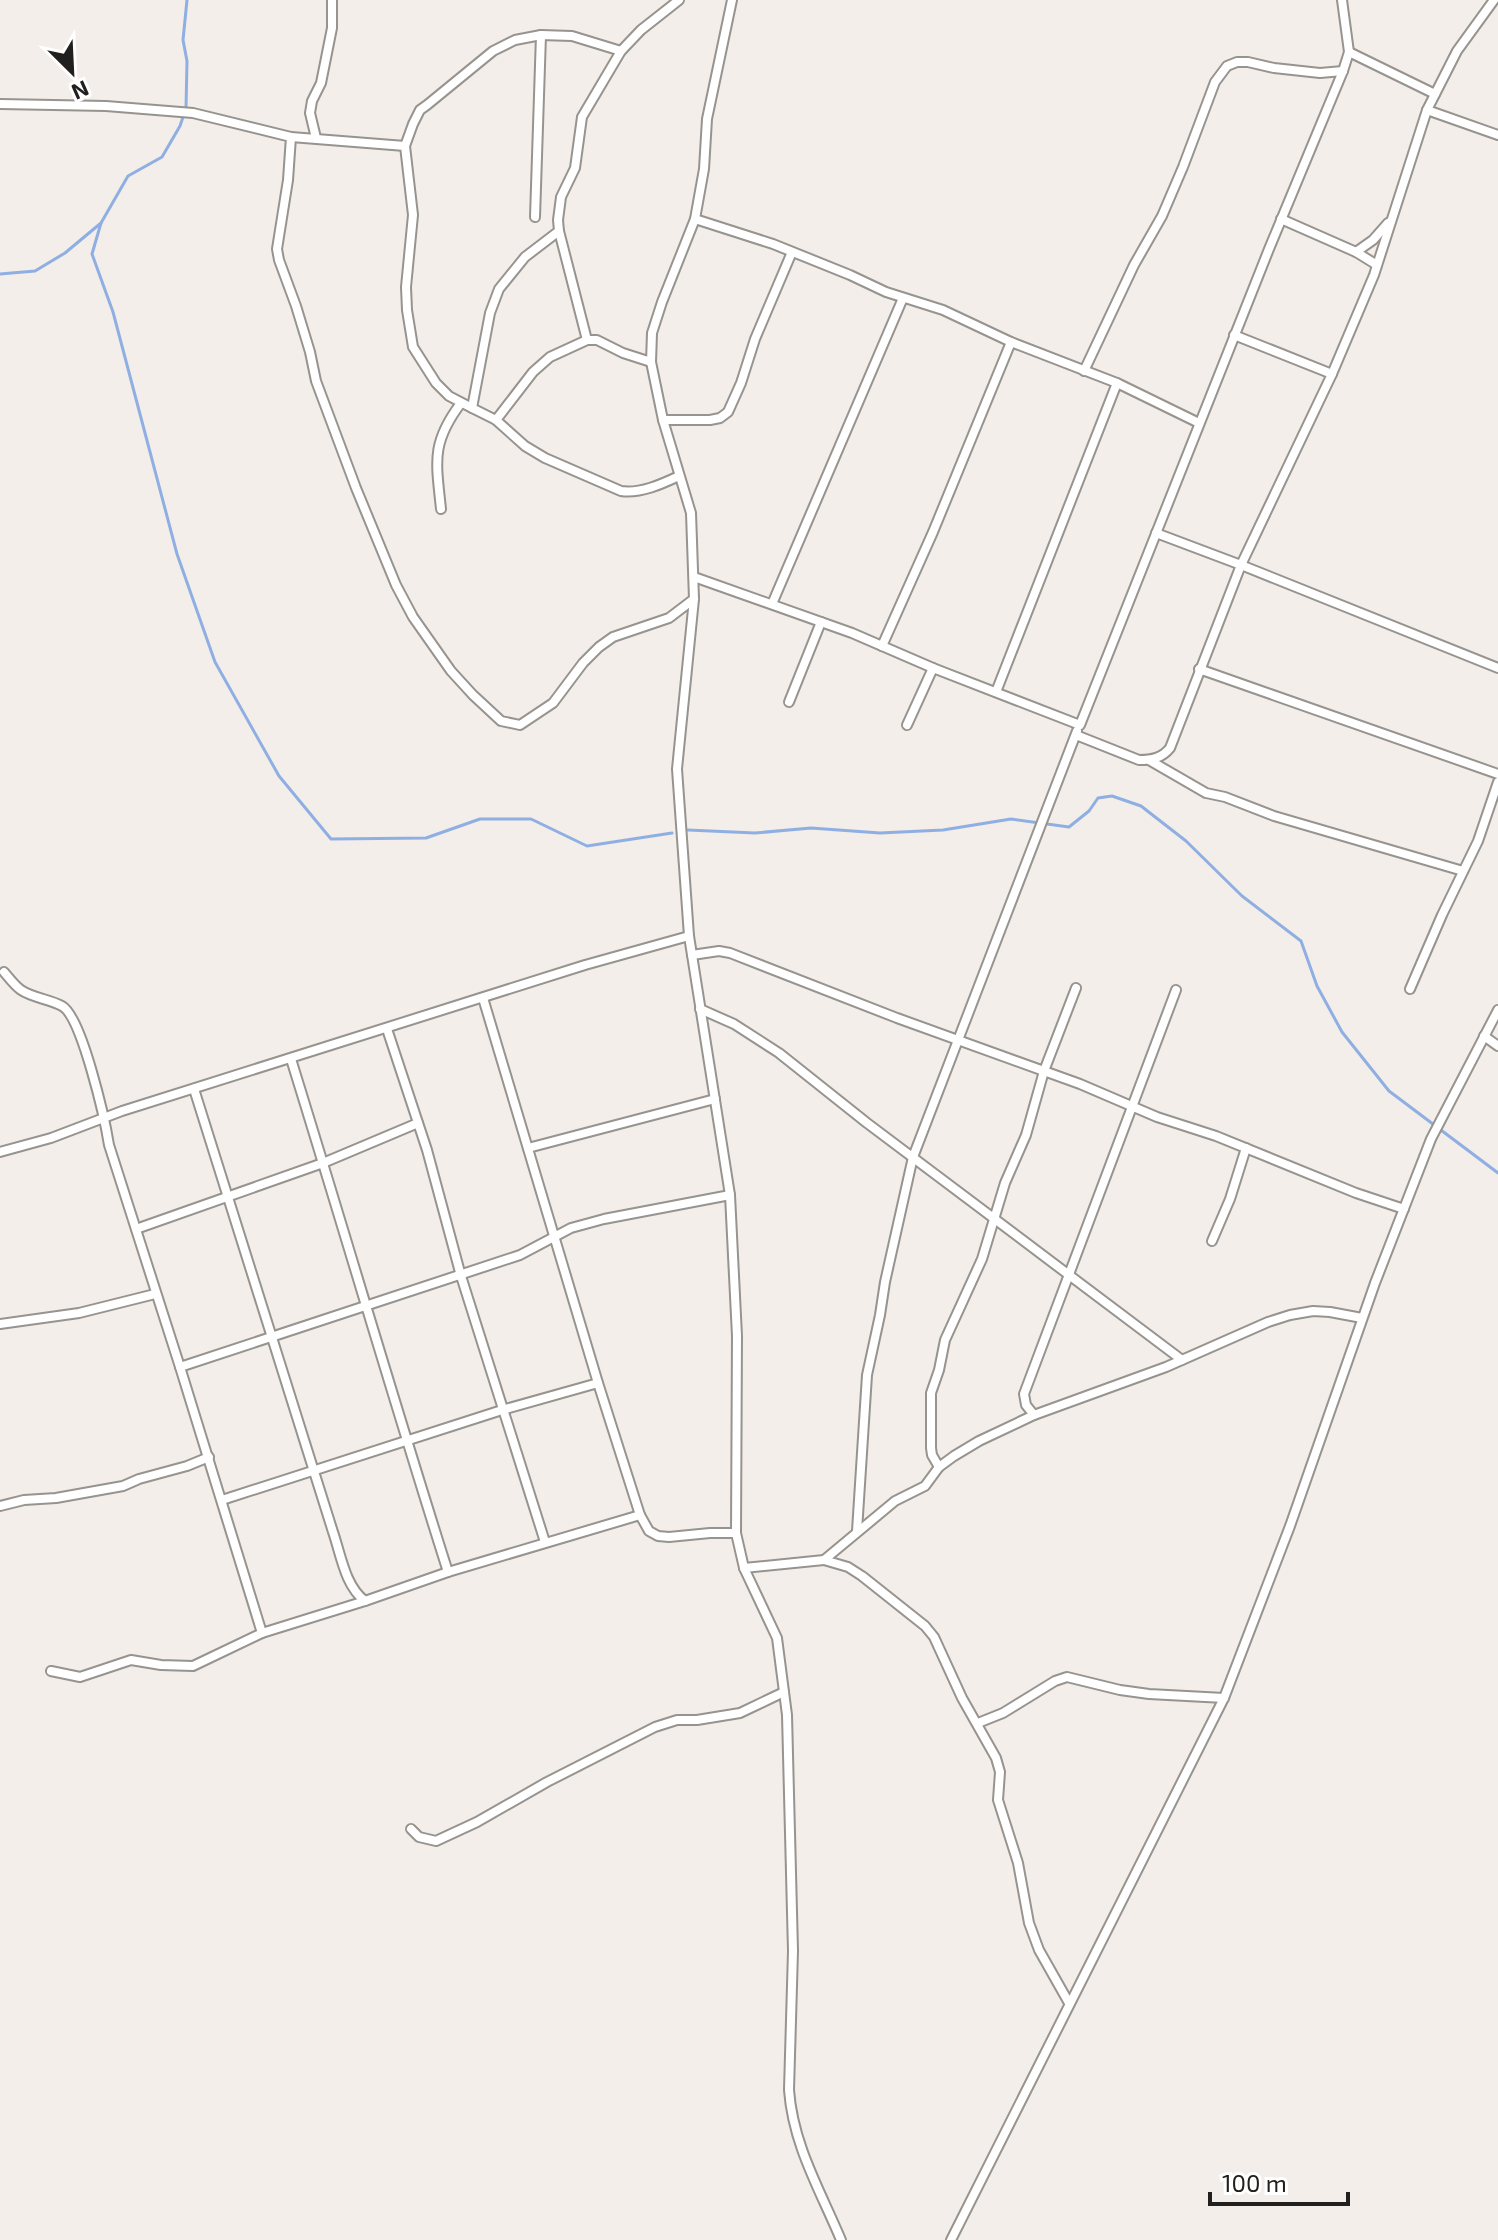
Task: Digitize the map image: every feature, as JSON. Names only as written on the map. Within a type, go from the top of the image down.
[{"type":"street","points":[[316,138],[310,113],[321,83],[330,40],[332,0]]},
{"type":"street","points":[[587,340],[558,220],[561,197],[575,168],[582,117],[621,51],[641,30],[679,0]]},
{"type":"street","points":[[732,0],[707,119],[704,169],[695,219],[652,333],[651,362],[663,420],[691,513],[694,599],[677,769],[689,936],[730,1195],[737,1336],[736,1533],[744,1568],[777,1638],[787,1715],[793,1951],[791,2110],[806,2164],[841,2240]]},
{"type":"street","points":[[857,1531],[867,1375],[913,1157],[1199,423],[1343,71],[1349,52],[1342,0]]},
{"type":"street","points":[[1076,735],[1139,760],[1164,755],[1170,748],[1241,565],[1332,374],[1377,265],[1427,110],[1457,51],[1494,0]]},
{"type":"street","points":[[621,51],[572,36],[541,35],[515,40],[493,51],[420,110],[405,146],[413,215],[406,287],[407,310],[413,347],[436,383],[449,396],[496,420],[525,446],[621,491],[640,490],[679,476]]},
{"type":"street","points":[[535,217],[541,35]]},
{"type":"street","points":[[1349,52],[1435,94]]},
{"type":"street","points":[[1084,371],[1134,265],[1162,216],[1215,82],[1227,66],[1248,62],[1320,73],[1343,71]]},
{"type":"street","points":[[0,104],[106,106],[193,113],[291,137],[405,146]]},
{"type":"street","points":[[1427,110],[1498,135]]},
{"type":"street","points":[[291,137],[277,249],[279,260],[296,306],[316,381],[396,585],[413,617],[451,671],[501,721],[520,725],[553,703],[599,647],[613,637],[669,618],[694,599]]},
{"type":"street","points":[[1356,252],[1379,235],[1394,212]]},
{"type":"street","points":[[695,219],[792,252],[886,292],[943,310],[1011,342],[1117,383],[1199,423]]},
{"type":"street","points":[[1281,219],[1356,252],[1377,265]]},
{"type":"street","points":[[472,408],[490,313],[499,289],[525,257],[559,231]]},
{"type":"street","points":[[663,420],[710,420],[728,412],[792,252]]},
{"type":"street","points":[[772,604],[903,298]]},
{"type":"street","points":[[1234,335],[1332,374]]},
{"type":"street","points":[[496,420],[533,372],[550,357],[587,340],[597,340],[651,362]]},
{"type":"street","points":[[882,646],[933,532],[1011,342]]},
{"type":"street","points":[[996,692],[1117,383]]},
{"type":"street","points":[[441,509],[437,465],[440,441],[444,427],[461,403]]},
{"type":"street","points":[[1156,533],[1498,668]]},
{"type":"street","points":[[694,577],[821,622],[1080,725]]},
{"type":"street","points":[[789,702],[821,622]]},
{"type":"street","points":[[907,725],[933,668]]},
{"type":"street","points":[[1199,669],[1498,774]]},
{"type":"street","points":[[1149,760],[1206,793],[1463,871]]},
{"type":"street","points":[[1410,989],[1478,841],[1498,782]]},
{"type":"street","points":[[0,1152],[585,965],[689,936]]},
{"type":"street","points":[[692,955],[719,951],[730,953],[1404,1209]]},
{"type":"street","points":[[4,972],[21,990],[64,1006],[81,1040],[109,1145],[262,1633]]},
{"type":"street","points":[[939,1467],[931,1448],[931,1393],[945,1340],[982,1259],[1005,1183],[1026,1135],[1044,1071],[1076,988]]},
{"type":"street","points":[[1034,1415],[1026,1405],[1024,1394],[1176,990]]},
{"type":"street","points":[[483,998],[640,1515],[649,1531],[658,1536],[736,1533]]},
{"type":"street","points":[[700,1009],[734,1024],[779,1053],[1182,1360]]},
{"type":"street","points":[[951,2240],[1224,1698],[1290,1526],[1362,1318],[1431,1139],[1498,1010]]},
{"type":"street","points":[[387,1029],[545,1542]]},
{"type":"street","points":[[1484,1036],[1498,1046]]},
{"type":"street","points":[[291,1059],[448,1572]]},
{"type":"street","points":[[194,1089],[351,1585],[356,1595],[365,1601]]},
{"type":"street","points":[[528,1148],[715,1099]]},
{"type":"street","points":[[136,1229],[323,1163],[418,1123]]},
{"type":"street","points":[[1212,1241],[1230,1199],[1246,1148]]},
{"type":"street","points":[[180,1367],[461,1276],[520,1255],[571,1228],[730,1195]]},
{"type":"street","points":[[0,1324],[79,1313],[155,1294]]},
{"type":"street","points":[[824,1560],[895,1501],[925,1486],[939,1467],[979,1441],[1034,1415],[1182,1360],[1290,1315],[1313,1311],[1362,1318]]},
{"type":"street","points":[[222,1500],[502,1410],[598,1383]]},
{"type":"street","points":[[0,1506],[123,1486],[209,1457]]},
{"type":"street","points":[[51,1671],[80,1677],[131,1660],[193,1666],[262,1633],[448,1572],[640,1515]]},
{"type":"street","points":[[744,1568],[824,1560],[856,1572],[925,1626],[934,1637],[962,1698],[996,1758],[1000,1772],[998,1800],[1018,1863],[1029,1923],[1039,1950],[1069,2003]]},
{"type":"street","points":[[978,1723],[1003,1713],[1067,1677],[1149,1694],[1224,1698]]},
{"type":"street","points":[[411,1829],[419,1837],[436,1841],[655,1727],[677,1720],[740,1713],[784,1692]]},
{"type":"waterway","points":[[0,274],[35,271],[65,253],[101,223],[128,176],[162,157],[180,126],[186,108],[187,61],[183,40],[187,0]]},
{"type":"waterway","points":[[101,223],[92,254],[113,312],[177,554],[215,662],[279,776],[331,839],[426,838],[480,819],[531,819],[587,846],[672,833]]},
{"type":"waterway","points":[[688,830],[755,833],[811,828],[880,833],[943,830],[1011,819],[1069,827],[1089,811],[1098,798],[1112,796],[1141,806],[1186,841],[1242,896],[1301,941],[1317,986],[1342,1032],[1389,1091],[1498,1173]]}]
